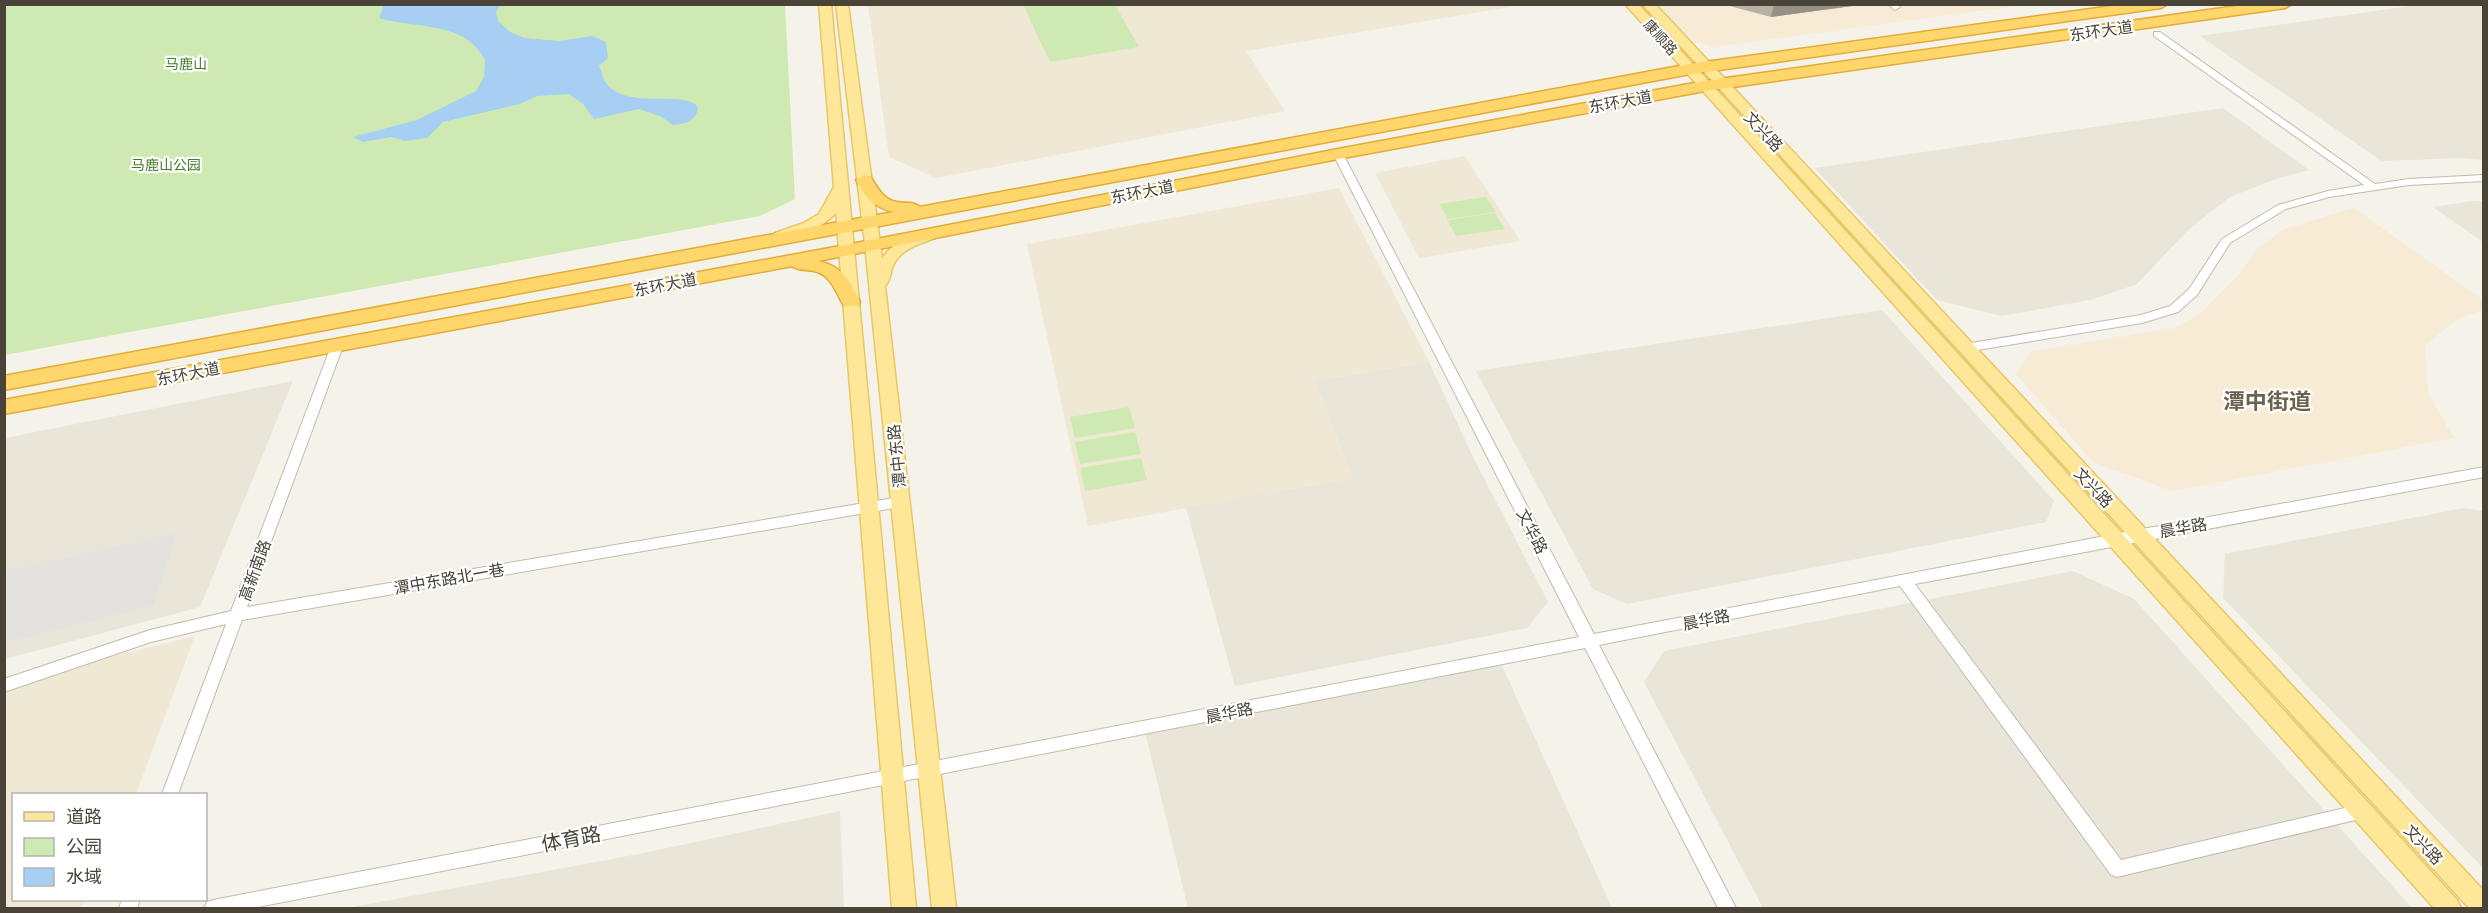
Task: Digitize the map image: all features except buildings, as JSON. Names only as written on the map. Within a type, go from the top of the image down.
[{"type":"highway","name":"东环大道","points":[[4,382],[1698,68],[2161,4]]},
{"type":"highway","name":"东环大道","points":[[4,407],[752,268],[1713,84],[2285,4]]},
{"type":"highway","points":[[864,180],[875,199],[889,207],[960,205]]},
{"type":"highway","points":[[752,268],[795,264],[822,265],[839,277],[851,302]]},
{"type":"main road","name":"潭中东路","points":[[825,4],[904,909]]},
{"type":"main road","name":"潭中东路","points":[[842,4],[873,244],[944,909]]},
{"type":"main road","name":"康顺路","points":[[1632,4],[1698,68]]},
{"type":"main road","name":"康顺路","points":[[1648,4],[1698,68]]},
{"type":"main road","name":"文兴路","points":[[1698,68],[1965,348],[2484,908]]},
{"type":"main road","name":"文兴路","points":[[1713,84],[2115,539],[2449,909]]},
{"type":"main road","points":[[758,243],[807,227],[826,217],[835,205],[840,182]]},
{"type":"main road","points":[[878,295],[883,269],[891,252],[912,241],[944,230]]},
{"type":"street","points":[[2157,34],[2373,187]]},
{"type":"street","name":"文华路","points":[[1338,154],[1727,909]]},
{"type":"street","points":[[1965,348],[2142,319],[2174,309],[2193,292],[2226,242],[2282,207],[2328,194],[2373,187],[2409,182],[2484,178]]},
{"type":"street","name":"高新南路","points":[[171,793],[337,346]]},
{"type":"street","name":"晨华路","points":[[929,770],[2115,539],[2484,472]]},
{"type":"street","name":"潭中东路北一巷","points":[[4,686],[150,636],[237,615],[900,502]]},
{"type":"street","points":[[1904,580],[2117,868],[2362,812]]},
{"type":"street","name":"体育路","points":[[213,909],[929,770]]},
{"type":"shaded area","points":[[868,5],[1522,5],[1246,51],[1285,111],[936,178],[889,157]]},
{"type":"shaded area","points":[[1656,5],[2025,5],[1713,47],[1690,41]]},
{"type":"shaded area","points":[[2417,5],[2483,5],[2483,160],[2459,158],[2382,161],[2200,36]]},
{"type":"shaded area","points":[[2223,108],[2309,170],[2276,179],[2230,197],[2189,229],[2137,284],[2090,300],[2002,316],[1937,300],[1815,168]]},
{"type":"shaded area","points":[[1465,156],[1520,241],[1419,258],[1375,173]]},
{"type":"shaded area","points":[[1339,188],[1429,362],[1315,381],[1353,478],[1088,526],[1027,244]]},
{"type":"shaded area","points":[[2483,201],[2483,242],[2433,207]]},
{"type":"shaded area","points":[[2354,208],[2483,300],[2483,310],[2457,319],[2425,346],[2428,393],[2454,438],[2172,491],[2093,462],[2016,374],[2030,352],[2174,328],[2200,314],[2238,275],[2257,249],[2284,229]]},
{"type":"shaded area","points":[[1882,310],[2054,501],[2046,522],[1627,604],[1593,589],[1476,371]]},
{"type":"shaded area","points":[[1429,362],[1473,457],[1548,602],[1527,628],[1235,686],[1186,508],[1353,478],[1315,381]]},
{"type":"shaded area","points":[[293,381],[200,607],[5,659],[5,438]]},
{"type":"shaded area","points":[[2464,508],[2483,511],[2483,868],[2223,598],[2225,554]]},
{"type":"shaded area","points":[[177,534],[153,606],[5,643],[5,585],[8,570]]},
{"type":"shaded area","points":[[2073,571],[2134,599],[2412,908],[1763,908],[1644,682],[1664,651]]},
{"type":"shaded area","points":[[195,636],[136,793],[12,793],[12,901],[87,901],[78,908],[5,908],[5,693],[109,657]]},
{"type":"shaded area","points":[[1499,659],[1612,908],[1188,908],[1144,728]]},
{"type":"shaded area","points":[[840,811],[844,908],[347,908],[644,853]]},
{"type":"green space","name":"马鹿山公园","points":[[4,5],[785,5],[795,199],[760,216],[5,355]]},
{"type":"green space","points":[[1023,5],[1115,5],[1139,47],[1050,62]]},
{"type":"green space","points":[[1486,197],[1496,212],[1448,219],[1439,204]]},
{"type":"green space","points":[[1495,213],[1505,229],[1456,236],[1447,220]]},
{"type":"green space","points":[[1129,407],[1135,428],[1075,438],[1070,417]]},
{"type":"green space","points":[[1135,432],[1141,454],[1080,464],[1075,442]]},
{"type":"green space","points":[[1141,458],[1147,480],[1085,491],[1080,468]]},
{"type":"water","points":[[384,5],[500,5],[496,12],[499,22],[510,32],[525,38],[559,41],[592,36],[606,42],[608,58],[599,66],[606,83],[615,91],[627,96],[691,102],[698,107],[697,112],[690,121],[673,125],[660,116],[639,109],[594,119],[583,104],[569,94],[537,96],[520,104],[443,122],[427,138],[405,141],[391,137],[363,142],[353,137],[417,120],[476,91],[484,77],[485,60],[476,47],[465,38],[437,28],[379,18]]},
{"type":"district","name":"潭中街道","points":[[2267,400]]},
{"type":"park label","name":"马鹿山","points":[[186,63]]}]
